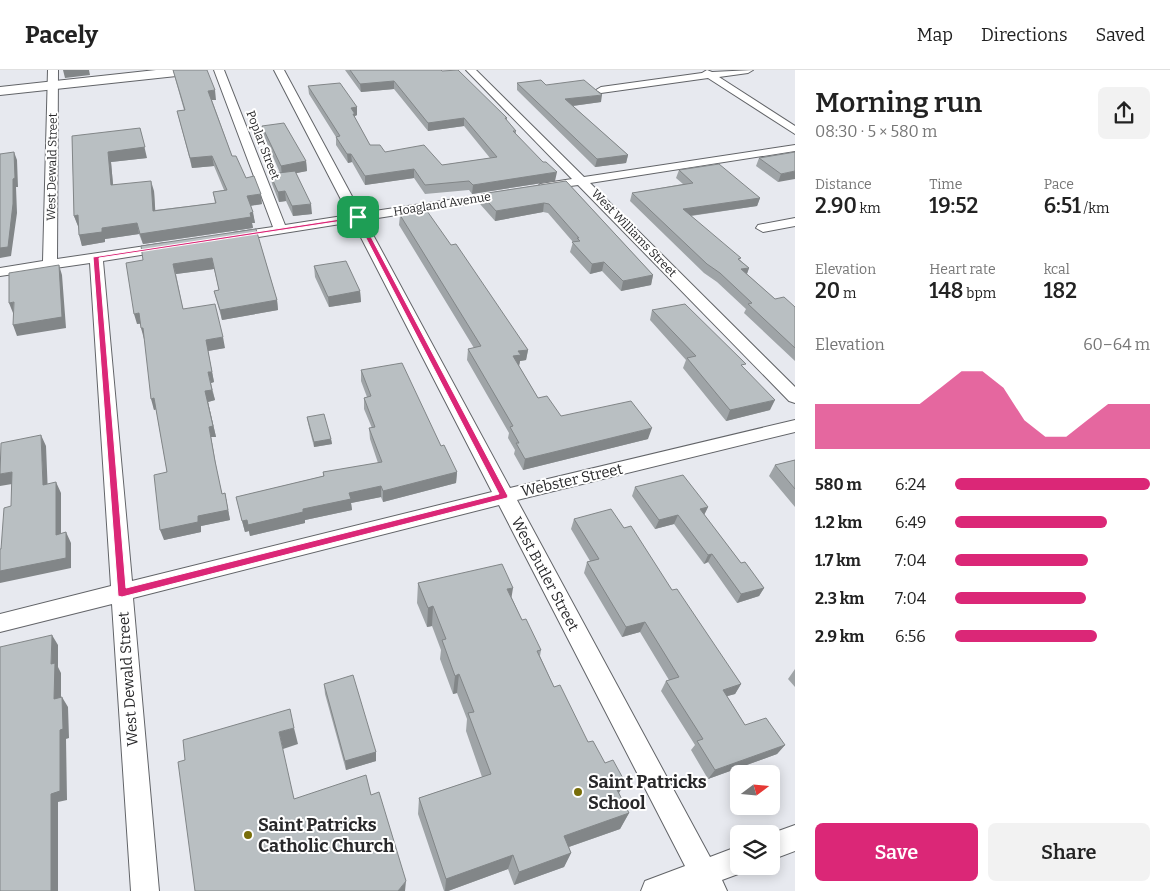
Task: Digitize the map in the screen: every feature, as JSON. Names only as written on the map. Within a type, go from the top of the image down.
[{"type":"main road","points":[[0,92],[195,70]]},
{"type":"street","name":"West Dewald Street","points":[[50,264],[53,70]]},
{"type":"street","name":"Poplar Street","points":[[219,70],[282,230]]},
{"type":"street","name":"West Butler Street","points":[[279,70],[708,882]]},
{"type":"street","name":"West Williams Street","points":[[471,70],[795,397]]},
{"type":"street","points":[[602,90],[706,72],[748,70]]},
{"type":"street","points":[[706,72],[791,128]]},
{"type":"street","name":"Hoagland Avenue","points":[[223,238],[795,148]]},
{"type":"street","points":[[763,228],[795,222]]},
{"type":"street","points":[[0,272],[180,245]]},
{"type":"street","name":"West Dewald Street","points":[[96,257],[145,891]]},
{"type":"street","name":"Webster Street","points":[[0,623],[504,496],[795,426]]},
{"type":"street","points":[[780,844],[795,838]]},
{"type":"street","points":[[655,891],[708,882],[730,866]]},
{"type":"building","points":[[173,70],[207,70],[215,90],[208,91],[232,156],[236,156],[246,178],[254,176],[261,194],[247,196],[253,212],[250,213],[251,217],[140,234],[137,223],[102,228],[102,232],[79,235],[78,215],[74,216],[72,136],[140,128],[145,147],[108,152],[111,185],[151,181],[153,211],[216,203],[213,192],[227,190],[212,156],[190,158],[177,111],[185,110]]},
{"type":"building","points":[[350,70],[458,70],[507,118],[505,118],[516,131],[513,131],[543,162],[546,162],[557,172],[473,185],[469,181],[425,185],[414,169],[365,176],[351,154],[347,154],[336,137],[340,136],[308,86],[340,83],[357,107],[351,108],[370,145],[380,145],[385,152],[424,145],[442,165],[497,157],[464,118],[428,123],[394,81],[360,84]]},
{"type":"building","points":[[541,80],[546,85],[584,80],[602,95],[565,99],[628,155],[597,159],[517,83]]},
{"type":"building","points":[[284,123],[306,161],[281,166],[262,126]]},
{"type":"building","points":[[14,152],[15,178],[13,179],[13,204],[8,247],[0,248],[0,154]]},
{"type":"building","points":[[795,152],[795,171],[781,174],[759,158]]},
{"type":"building","points":[[719,164],[760,198],[683,209],[741,258],[738,259],[749,268],[741,269],[775,299],[784,297],[795,307],[795,348],[748,304],[752,303],[720,273],[707,264],[632,193],[693,183],[679,170]]},
{"type":"building","points":[[295,171],[311,204],[292,206],[285,191],[278,192],[270,174]]},
{"type":"building","points":[[566,181],[653,275],[623,281],[604,262],[592,264],[572,242],[580,241],[577,238],[579,238],[549,204],[544,203],[496,211],[481,194]]},
{"type":"building","points":[[427,211],[451,245],[456,244],[528,350],[518,351],[521,355],[513,356],[538,398],[547,396],[561,416],[631,401],[652,428],[525,459],[510,427],[513,426],[468,349],[481,346],[400,215]]},
{"type":"building","points":[[256,229],[277,300],[220,310],[214,291],[219,290],[212,258],[173,264],[183,309],[215,304],[223,337],[206,340],[212,372],[208,372],[212,390],[205,391],[213,426],[209,427],[215,461],[222,494],[225,493],[228,510],[198,516],[198,522],[160,530],[154,475],[167,472],[154,398],[151,399],[143,328],[141,328],[139,313],[134,314],[126,263],[143,260],[141,246]]},
{"type":"building","points":[[346,261],[360,291],[328,297],[314,266]]},
{"type":"building","points":[[59,265],[62,317],[13,325],[14,302],[9,303],[9,273]]},
{"type":"building","points":[[685,304],[746,364],[741,365],[775,400],[730,410],[687,358],[696,356],[652,310]]},
{"type":"building","points":[[402,363],[441,446],[444,445],[457,472],[383,491],[381,486],[349,493],[351,499],[303,509],[303,512],[248,525],[247,520],[242,521],[236,497],[324,476],[323,472],[382,462],[369,428],[375,427],[364,398],[371,396],[361,370]]},
{"type":"building","points":[[324,414],[331,439],[314,442],[307,417]]},
{"type":"building","points":[[41,435],[43,485],[56,482],[56,535],[66,532],[66,558],[0,571],[4,508],[11,506],[12,472],[0,474],[1,443]]},
{"type":"building","points":[[795,460],[795,489],[775,465]]},
{"type":"building","points":[[683,475],[708,507],[700,509],[741,563],[745,562],[764,588],[741,594],[712,554],[708,555],[678,515],[659,520],[635,487]]},
{"type":"building","points":[[611,509],[624,528],[631,526],[672,590],[677,589],[741,684],[723,690],[745,725],[766,718],[785,745],[715,770],[697,741],[703,739],[666,681],[679,677],[645,622],[626,627],[587,562],[599,559],[574,519]]},
{"type":"building","points":[[502,564],[513,588],[507,589],[522,620],[526,619],[541,650],[537,651],[554,687],[560,685],[588,742],[593,741],[605,763],[613,760],[625,782],[615,786],[629,813],[564,836],[571,853],[519,872],[513,855],[446,879],[419,798],[491,774],[468,713],[474,712],[459,674],[455,676],[442,640],[446,639],[433,606],[428,608],[418,583]]},
{"type":"building","points":[[52,635],[51,664],[55,663],[54,699],[62,697],[63,729],[60,730],[60,791],[51,794],[51,891],[0,891],[0,647]]},
{"type":"building","points":[[353,675],[376,752],[345,761],[324,684]]},
{"type":"building","points":[[290,709],[294,728],[279,732],[294,799],[366,775],[371,795],[379,792],[406,881],[398,891],[195,891],[178,762],[185,760],[183,740]]},
{"type":"place","name":"Saint Patricks School","points":[[578,792]]},
{"type":"place","name":"Saint Patricks Catholic Church","points":[[248,835]]},
{"type":"route","points":[[358,217],[504,496],[122,593],[96,257],[358,217]]}]
